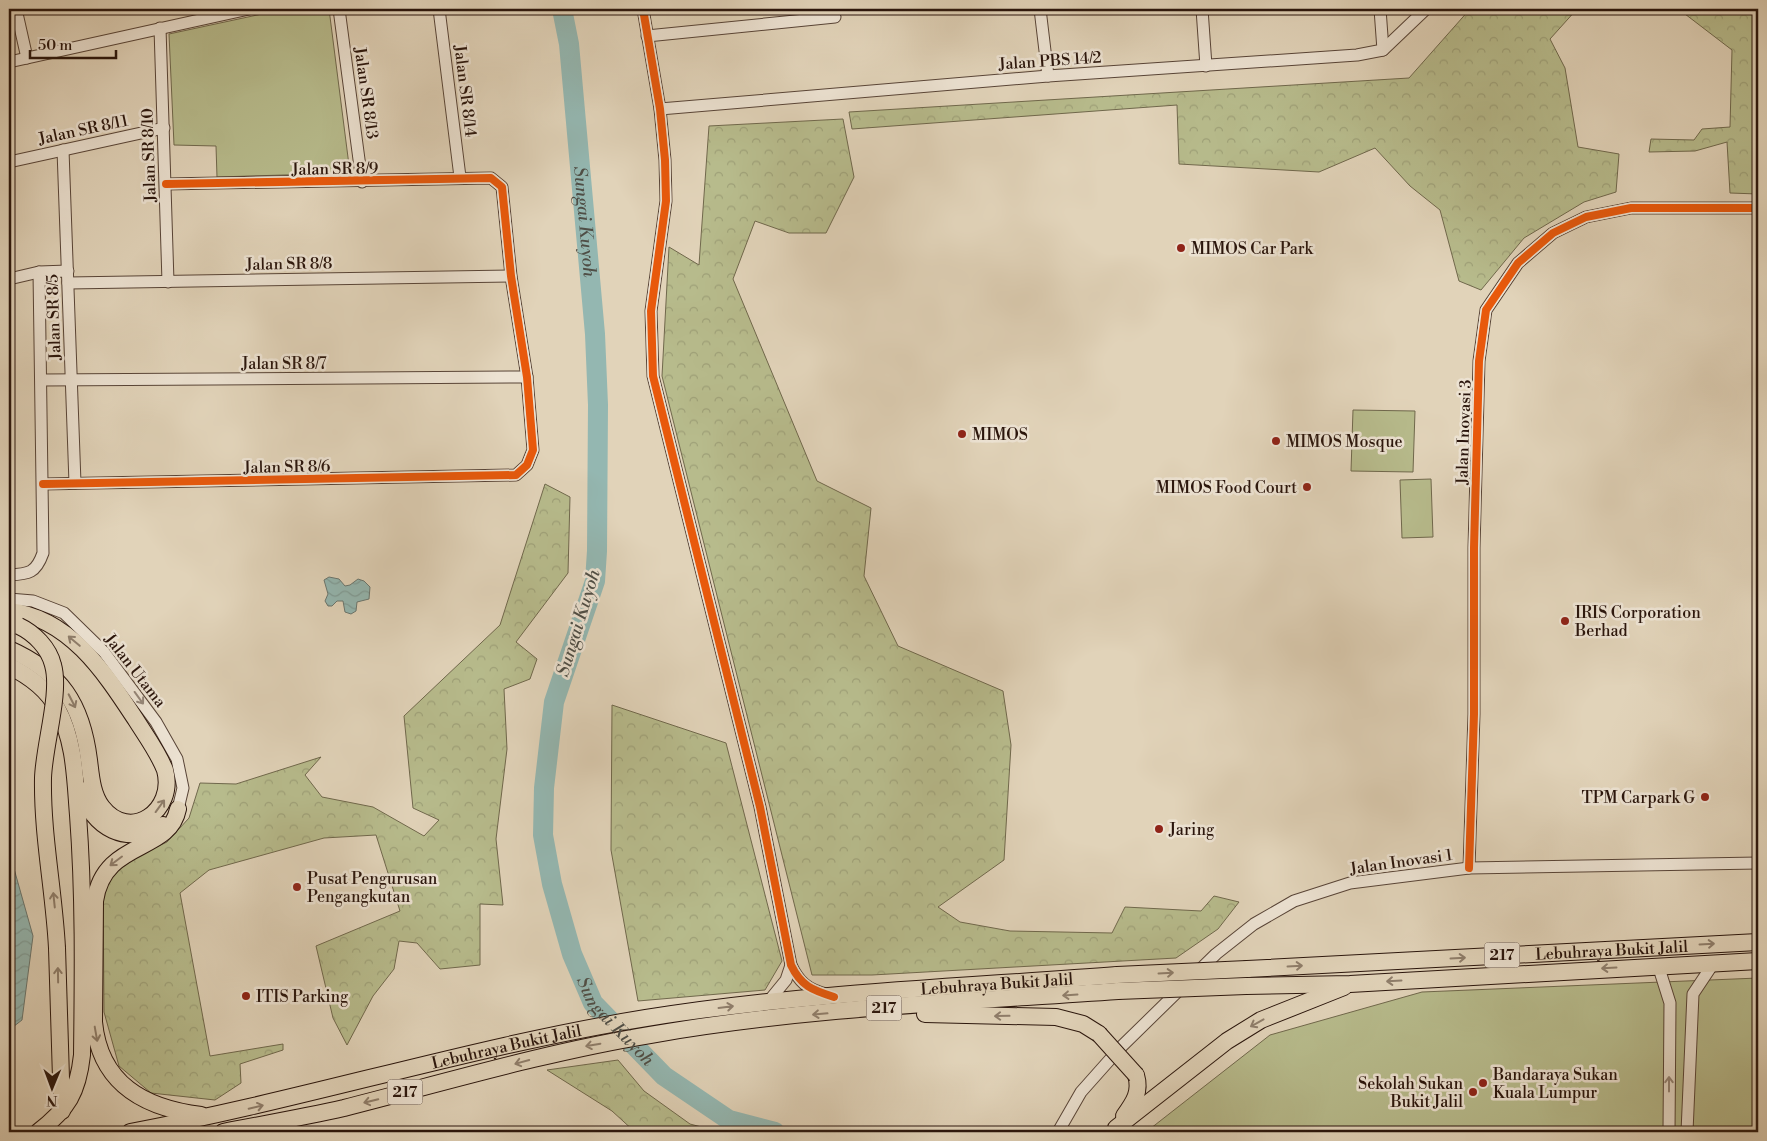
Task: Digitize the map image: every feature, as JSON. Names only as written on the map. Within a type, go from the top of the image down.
[{"type":"highway","points":[[9,610],[33,616],[66,635],[88,654],[107,676],[165,770],[168,783],[166,796],[156,812],[141,821],[126,821],[115,818],[104,810],[95,795],[80,718],[67,692],[43,668],[9,649]]},
{"type":"highway","points":[[14,624],[28,630],[42,644],[51,657],[55,673],[55,686],[44,759],[43,796],[57,948],[62,1111]]},
{"type":"highway","points":[[9,666],[23,673],[38,685],[57,707],[69,737],[75,772],[82,875],[82,1055],[76,1088],[62,1111],[38,1132]]},
{"type":"highway","points":[[75,772],[87,807],[96,819],[112,830],[129,834],[148,832],[166,822],[178,809]]},
{"type":"highway","points":[[178,809],[176,816],[164,832],[112,863],[99,883],[95,901],[95,1033],[100,1051],[111,1072],[133,1094],[157,1106],[213,1117]]},
{"type":"highway","name":"Lebuhraya Bukit Jalil","points":[[223,1132],[341,1108],[569,1050],[652,1034],[733,1022],[855,1011],[1247,969],[1758,942]]},
{"type":"highway","name":"Lebuhraya Bukit Jalil","points":[[130,1132],[213,1117],[565,1033],[647,1018],[768,1002],[1118,983],[1246,986],[1350,984],[1658,965],[1758,961]]},
{"type":"highway","points":[[1114,1130],[1234,1037],[1261,1020],[1350,984]]},
{"type":"highway","points":[[855,1011],[1056,1017],[1084,1024],[1099,1034],[1136,1075],[1139,1086],[1135,1100],[1114,1130]]},
{"type":"street","points":[[16,9],[27,58]]},
{"type":"street","points":[[9,62],[249,9]]},
{"type":"street","name":"Jalan SR 8/13","points":[[339,9],[362,182]]},
{"type":"street","name":"Jalan SR 8/14","points":[[439,9],[460,177]]},
{"type":"street","points":[[643,9],[660,109],[665,160],[666,201],[651,311],[653,376],[760,807],[791,965],[803,984],[810,989],[834,997]]},
{"type":"street","points":[[1040,9],[1048,76]]},
{"type":"street","points":[[1202,9],[1206,66]]},
{"type":"street","points":[[1380,9],[1383,50]]},
{"type":"street","points":[[1383,50],[1426,9]]},
{"type":"street","points":[[647,36],[835,17]]},
{"type":"street","name":"Jalan SR 8/10","points":[[160,28],[168,282]]},
{"type":"street","name":"Jalan PBS 14/2","points":[[660,109],[1048,76],[1357,55],[1383,50]]},
{"type":"street","name":"Jalan SR 8/11","points":[[9,162],[164,128]]},
{"type":"street","name":"Jalan SR 8/5","points":[[63,150],[75,483]]},
{"type":"street","name":"Jalan SR 8/9","points":[[166,184],[362,182],[460,177],[491,178],[502,187],[511,276]]},
{"type":"street","name":"Jalan Inovasi 3","points":[[1470,868],[1478,390],[1479,361],[1486,310],[1518,263],[1553,233],[1586,217],[1632,208],[1758,208]]},
{"type":"street","points":[[9,279],[39,272],[68,271]]},
{"type":"street","name":"Jalan SR 8/5","points":[[9,575],[28,574],[39,565],[43,553],[39,272]]},
{"type":"street","points":[[511,276],[527,377]]},
{"type":"street","name":"Jalan SR 8/8","points":[[68,283],[511,276]]},
{"type":"street","name":"Jalan SR 8/7","points":[[42,380],[527,377]]},
{"type":"street","name":"Jalan SR 8/6","points":[[43,484],[516,475],[527,465],[533,450],[527,377]]},
{"type":"street","name":"Jalan Utama","points":[[9,599],[33,601],[64,613],[104,652],[156,722],[177,759],[181,768],[183,788],[178,809]]},
{"type":"street","name":"Jalan Inovasi 1","points":[[1058,1132],[1081,1092],[1121,1046],[1216,954],[1254,924],[1294,901],[1350,883],[1470,868],[1758,862]]},
{"type":"street","points":[[1687,1132],[1693,994],[1713,964]]},
{"type":"street","points":[[768,1002],[786,980],[791,965]]},
{"type":"street","points":[[1658,965],[1670,1003],[1669,1132]]},
{"type":"green space","points":[[285,9],[329,9],[350,173],[217,177],[216,146],[174,145],[169,34]]},
{"type":"green space","points":[[1470,9],[1577,9],[1550,39],[1565,68],[1578,147],[1619,154],[1616,192],[1584,202],[1524,238],[1481,290],[1459,281],[1440,210],[1410,186],[1375,148],[1319,172],[1179,164],[1177,105],[852,129],[849,112],[1409,78]]},
{"type":"green space","points":[[1648,9],[1755,9],[1755,166],[1758,166],[1758,194],[1730,193],[1727,142],[1695,151],[1649,152],[1651,139],[1694,140],[1702,129],[1730,127],[1732,50],[1685,14]]},
{"type":"green space","points":[[843,119],[854,177],[826,233],[789,233],[755,221],[733,279],[817,481],[871,508],[864,576],[898,646],[1003,691],[1011,745],[1004,860],[938,907],[960,922],[1010,931],[1112,933],[1125,907],[1201,911],[1214,896],[1239,902],[1218,929],[1176,958],[872,975],[812,975],[662,376],[669,247],[699,265],[709,126]]},
{"type":"green space","points":[[1353,410],[1415,411],[1413,472],[1351,471]]},
{"type":"green space","points":[[1431,479],[1433,537],[1402,538],[1400,480]]},
{"type":"green space","points":[[545,484],[570,497],[568,573],[516,642],[537,659],[530,679],[504,689],[507,749],[496,839],[503,905],[480,904],[480,965],[440,969],[417,943],[399,941],[394,969],[373,996],[347,1045],[333,1018],[316,946],[400,911],[376,835],[324,838],[209,870],[180,893],[210,1056],[283,1044],[283,1050],[240,1064],[241,1083],[215,1100],[151,1093],[119,1066],[104,1012],[103,888],[121,864],[167,842],[189,818],[200,783],[236,784],[321,757],[305,775],[322,797],[373,807],[424,836],[439,820],[413,808],[404,716],[500,625]]},
{"type":"green space","points":[[612,705],[726,743],[782,961],[765,990],[638,1001],[611,850]]},
{"type":"green space","name":"Bandaraya Sukan Kuala Lumpur","points":[[1758,978],[1758,1132],[1146,1132],[1270,1035],[1422,992]]},
{"type":"green space","points":[[618,1060],[644,1091],[690,1124],[720,1132],[635,1132],[612,1111],[547,1070]]},
{"type":"water","points":[[329,577],[339,579],[345,586],[358,579],[364,581],[370,587],[369,599],[357,602],[356,611],[351,614],[345,612],[343,601],[337,601],[332,606],[328,606],[325,601],[328,594],[324,580]]},
{"type":"water","points":[[9,851],[33,936],[22,1020],[9,1030]]},
{"type":"waterway","name":"Sungai Kuyoh","points":[[562,9],[569,44],[595,334],[598,405],[597,551],[595,581],[554,702],[544,788],[543,835],[552,884],[572,954],[593,1003],[664,1076],[729,1120],[775,1132]]},
{"type":"cycle path","points":[[643,9],[660,109],[665,160],[666,201],[651,311],[653,376],[760,807],[791,965],[803,983],[819,992],[834,997]]},
{"type":"cycle path","points":[[43,484],[516,475],[527,465],[533,450],[527,377],[511,276],[502,187],[491,178],[166,184]]},
{"type":"cycle path","points":[[1469,868],[1474,714],[1474,548],[1479,361],[1486,310],[1518,263],[1553,233],[1586,217],[1631,208],[1758,208]]},
{"type":"place","name":"MIMOS Car Park","points":[[1181,248]]},
{"type":"place","name":"MIMOS","points":[[962,434]]},
{"type":"place","name":"MIMOS Mosque","points":[[1276,441]]},
{"type":"place","name":"MIMOS Food Court","points":[[1307,487]]},
{"type":"place","name":"IRIS Corporation Berhad","points":[[1565,621]]},
{"type":"place","name":"TPM Carpark G","points":[[1705,797]]},
{"type":"place","name":"Jaring","points":[[1159,829]]},
{"type":"place","name":"Pusat Pengurusan Pengangkutan","points":[[297,887]]},
{"type":"place","name":"ITIS Parking","points":[[246,996]]},
{"type":"place","name":"Bandaraya Sukan Kuala Lumpur","points":[[1483,1083]]},
{"type":"place","name":"Sekolah Sukan Bukit Jalil","points":[[1473,1092]]}]
